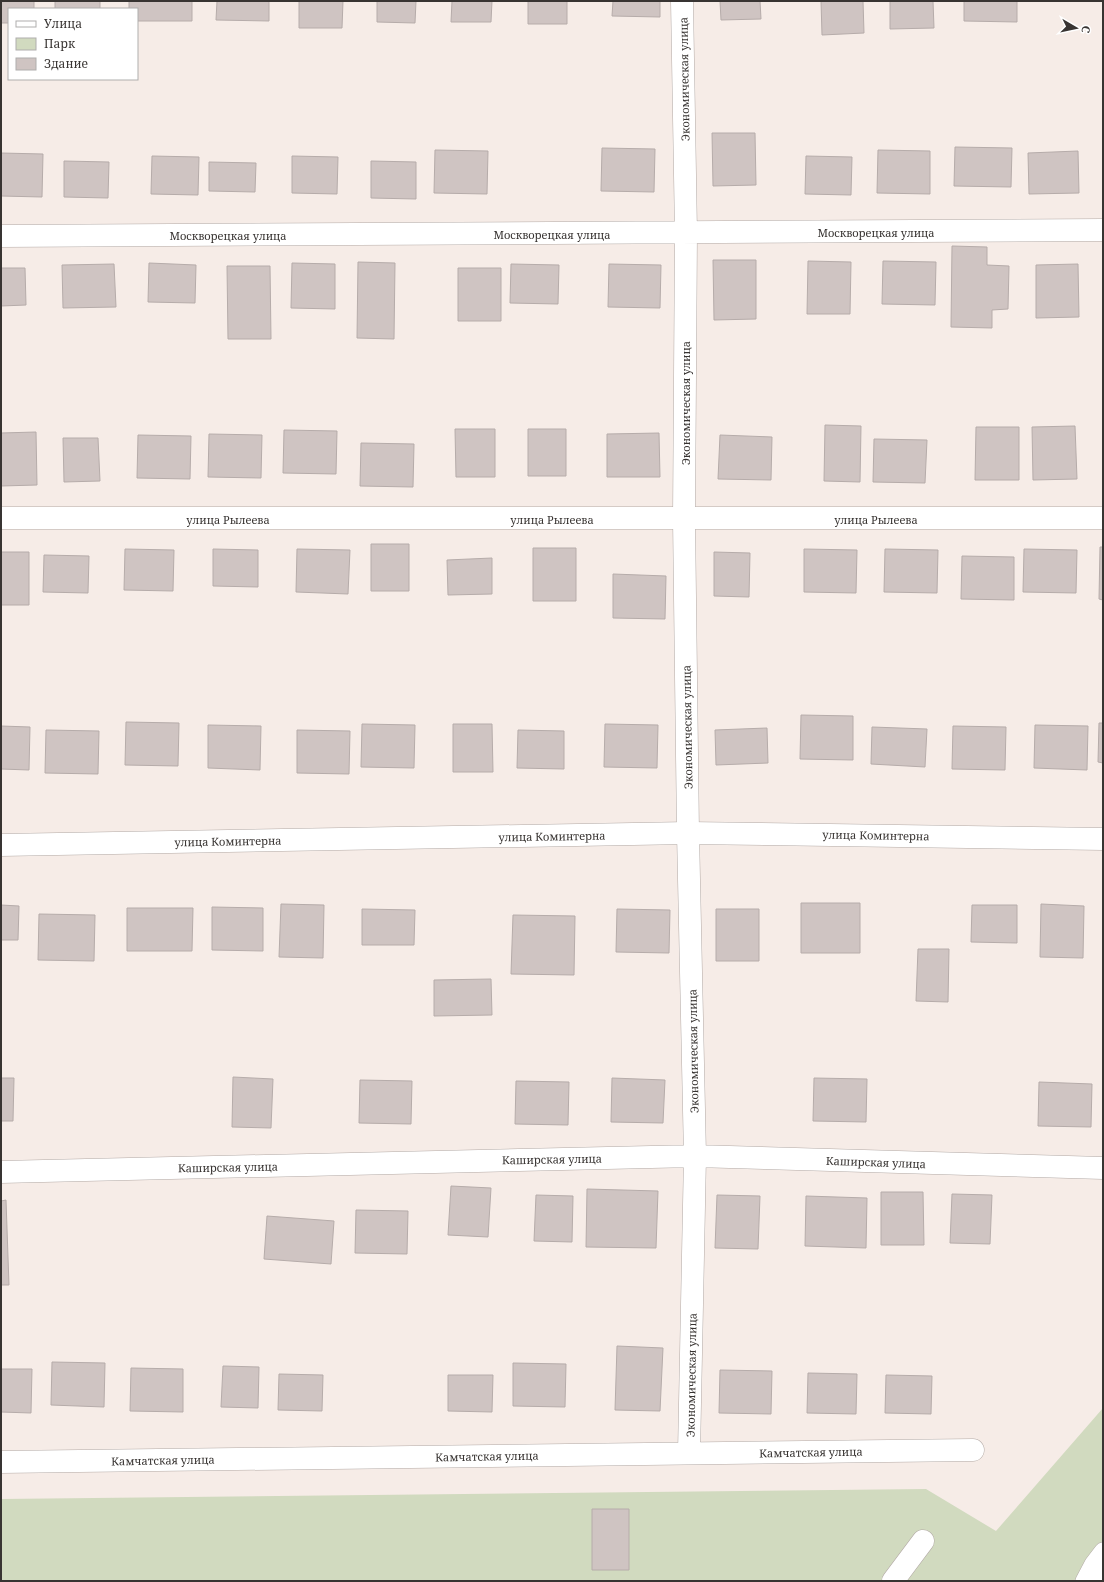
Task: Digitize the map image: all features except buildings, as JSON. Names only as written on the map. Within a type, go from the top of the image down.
[{"type":"street","name":"Экономическая улица","points":[[682,1],[686,233],[684,519],[688,833],[695,1156],[690,1453]]},
{"type":"street","name":"Москворецкая улица","points":[[1,236],[1103,230]]},
{"type":"street","name":"улица Рылеева","points":[[1,518],[1103,518]]},
{"type":"street","name":"улица Коминтерна","points":[[1,844],[688,833],[1103,839]]},
{"type":"street","name":"Каширская улица","points":[[1,1172],[695,1156],[1103,1168]]},
{"type":"street","name":"Камчатская улица","points":[[1,1462],[973,1450]]},
{"type":"street","points":[[893,1581],[923,1541]]},
{"type":"lane","points":[[1084,1581],[1093,1564],[1103,1551]]},
{"type":"lane","points":[[1093,1564],[1103,1578]]},
{"type":"green space","points":[[1103,1408],[1103,1581],[1,1581],[1,1499],[926,1489],[996,1531]]}]
